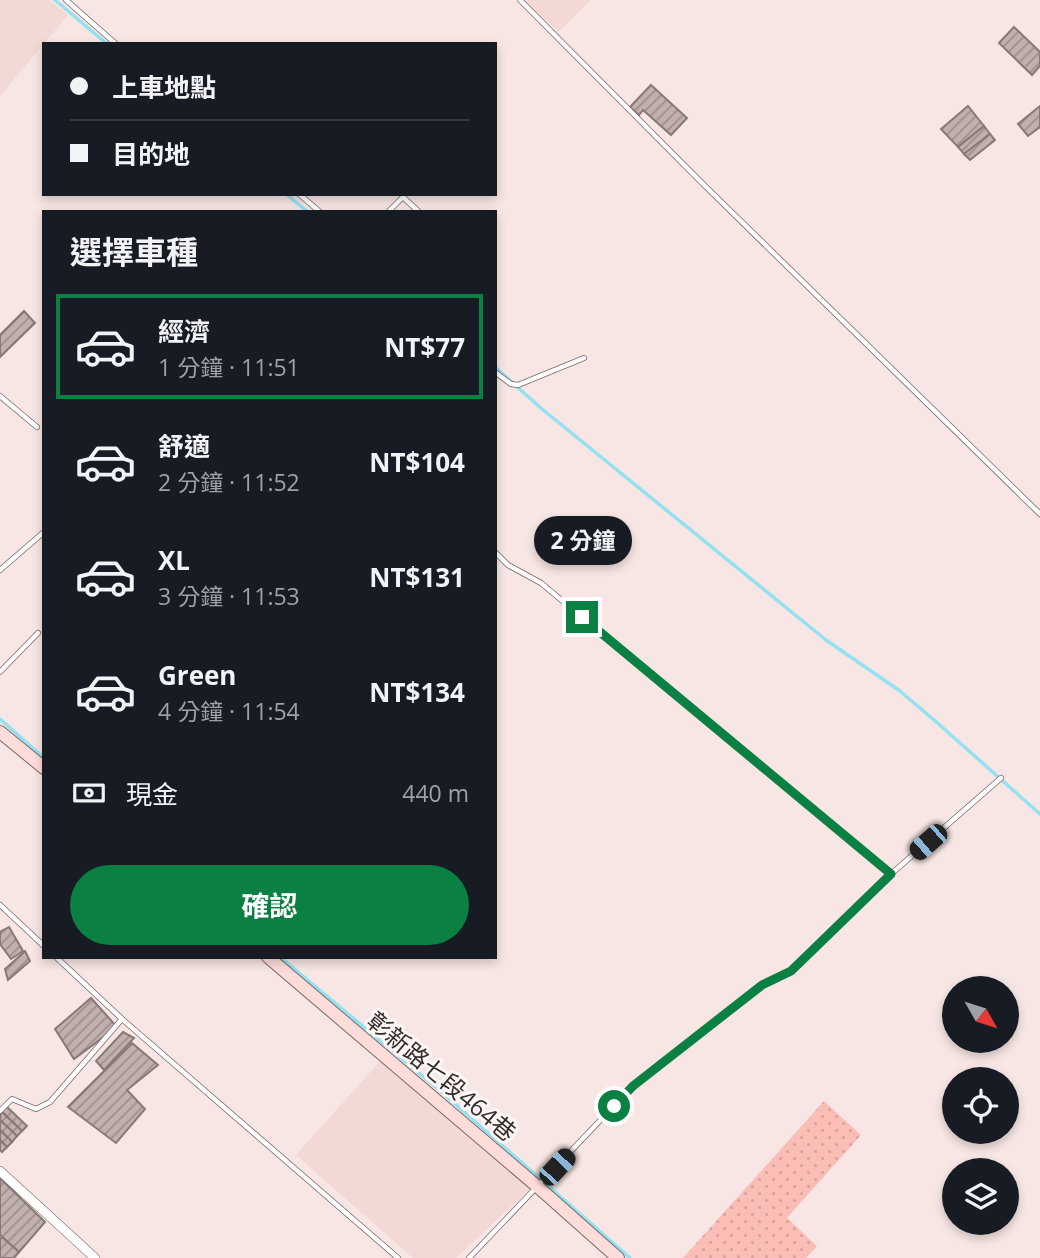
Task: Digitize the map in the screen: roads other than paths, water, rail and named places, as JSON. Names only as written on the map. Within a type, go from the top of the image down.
[{"type":"street","points":[[0,732],[42,766]]},
{"type":"street","name":"彰新路七段464巷","points":[[270,959],[538,1186],[618,1258]]},
{"type":"street","points":[[0,1171],[95,1258]]},
{"type":"lane","points":[[66,0],[114,42]]},
{"type":"lane","points":[[520,0],[701,182],[1040,514]]},
{"type":"lane","points":[[301,196],[318,210]]},
{"type":"lane","points":[[389,210],[403,197],[417,210]]},
{"type":"lane","points":[[497,374],[518,386],[584,359]]},
{"type":"lane","points":[[0,396],[37,427]]},
{"type":"lane","points":[[0,570],[42,533]]},
{"type":"lane","points":[[497,554],[508,565],[541,583],[891,874]]},
{"type":"lane","points":[[0,672],[38,633]]},
{"type":"lane","points":[[469,1258],[633,1086],[762,985],[791,971],[891,874],[1001,778]]},
{"type":"lane","points":[[0,905],[42,944]]},
{"type":"lane","points":[[58,959],[122,1019],[398,1258]]},
{"type":"lane","points":[[0,1111],[12,1099],[36,1109],[50,1102],[122,1019]]},
{"type":"waterway","points":[[55,0],[105,42]]},
{"type":"waterway","points":[[288,196],[306,210]]},
{"type":"waterway","points":[[497,369],[542,409],[826,640],[900,691],[1040,814]]},
{"type":"waterway","points":[[0,719],[42,756]]},
{"type":"waterway","points":[[282,959],[445,1095],[630,1258]]}]
